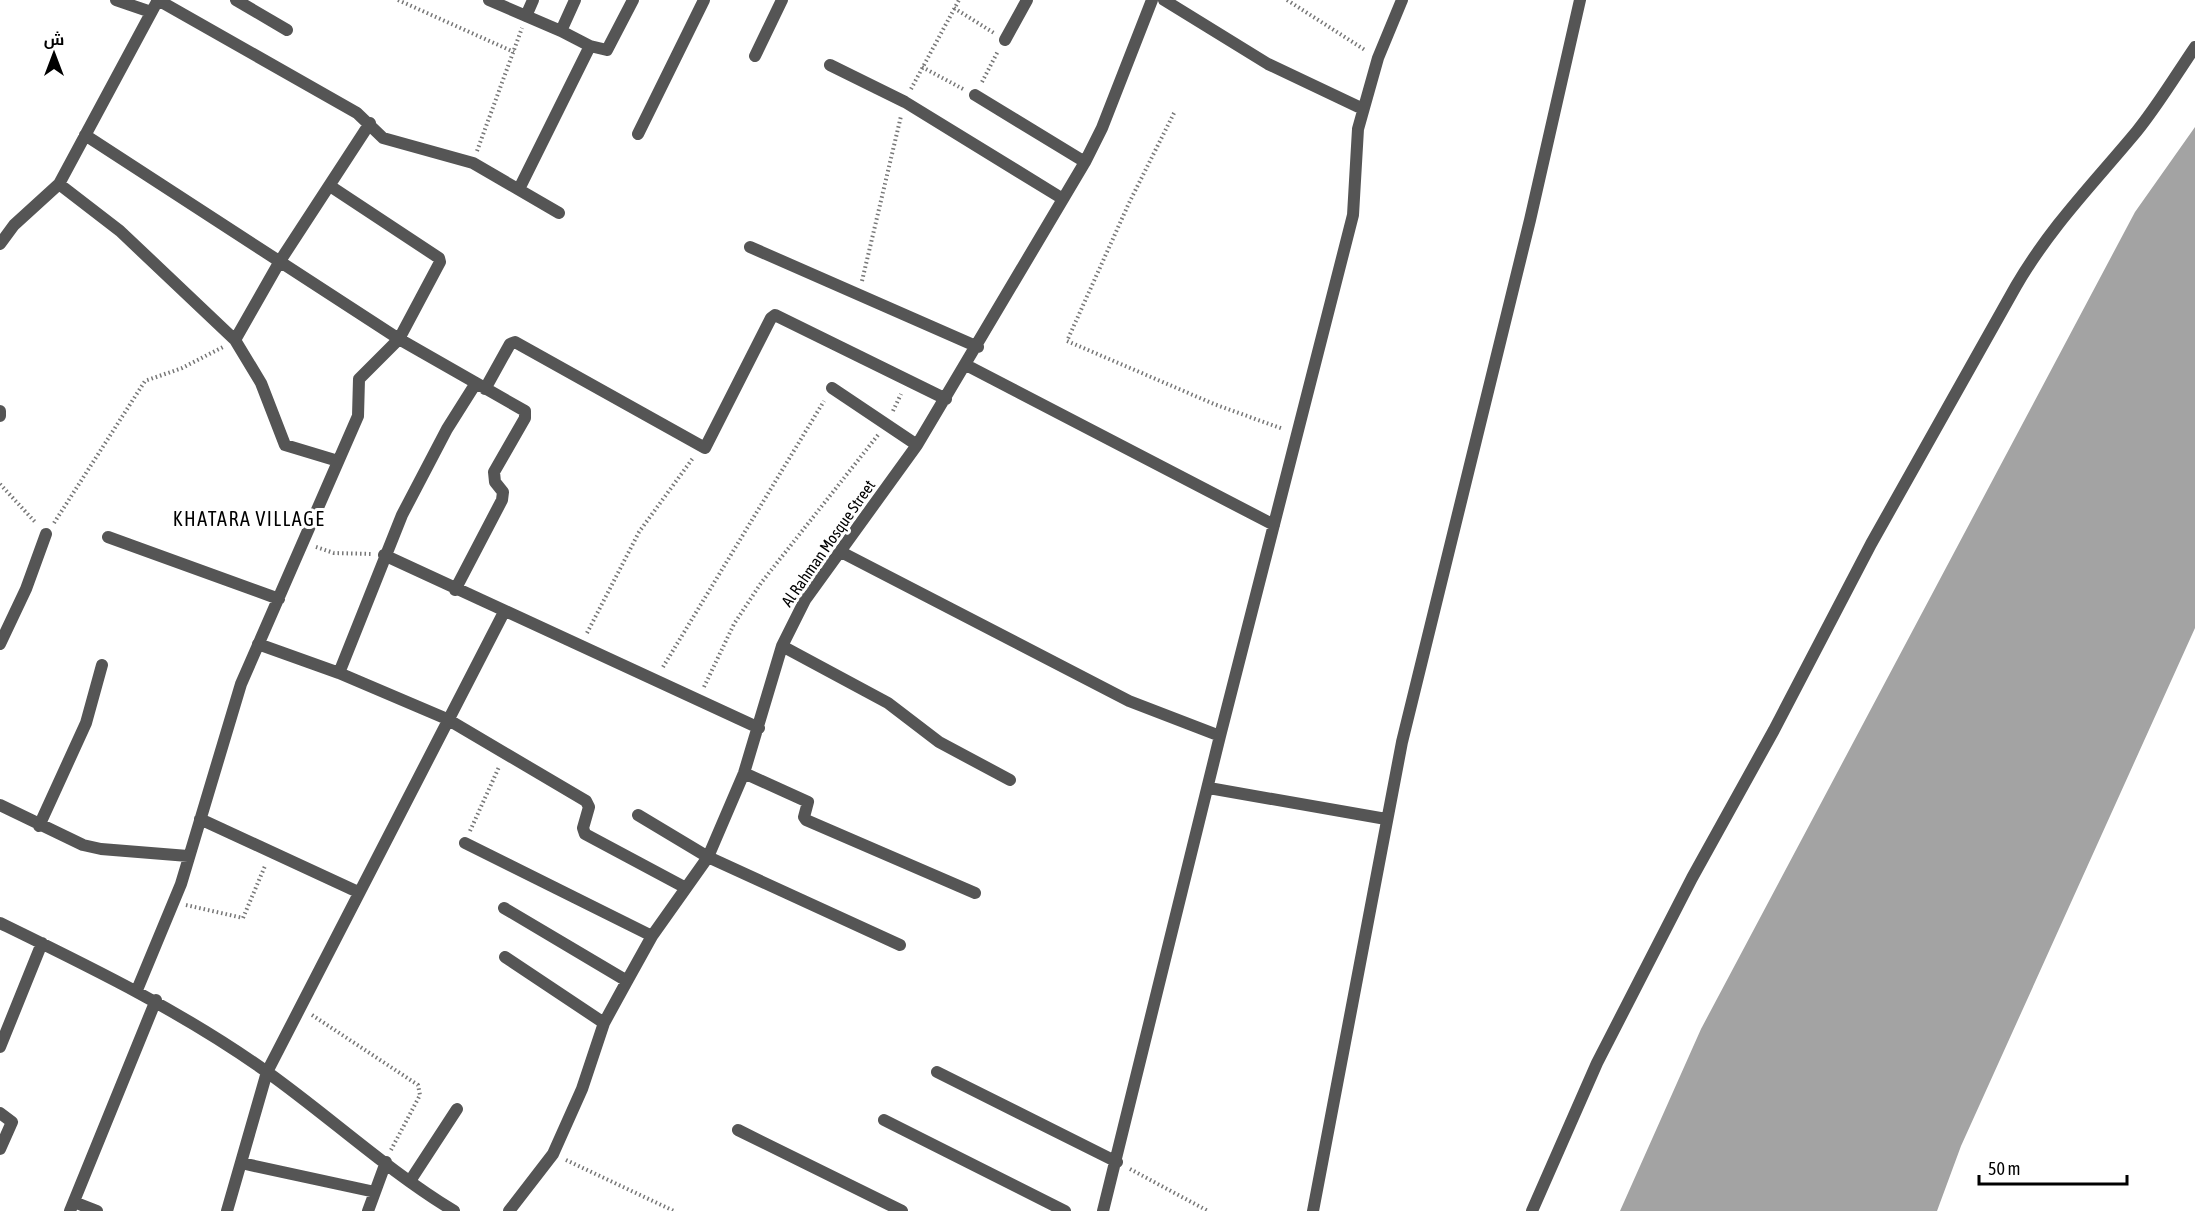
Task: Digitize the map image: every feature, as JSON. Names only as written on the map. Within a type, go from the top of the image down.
[{"type":"street","points":[[116,0],[151,12]]},
{"type":"street","points":[[0,244],[14,225],[59,184],[158,0],[357,113],[370,123],[383,138],[473,163],[559,213]]},
{"type":"street","points":[[237,0],[287,30]]},
{"type":"street","points":[[489,0],[590,46],[607,50],[633,0]]},
{"type":"street","points":[[526,16],[533,0]]},
{"type":"street","points":[[561,31],[575,0]]},
{"type":"street","points":[[638,134],[705,0]]},
{"type":"street","points":[[755,56],[783,0]]},
{"type":"street","points":[[1005,40],[1027,0]]},
{"type":"street","name":"Al Rahman Mosque Street","points":[[509,1211],[553,1154],[582,1089],[604,1023],[652,936],[708,857],[744,773],[782,646],[805,600],[917,445],[978,347],[1085,162],[1102,128],[1152,0]]},
{"type":"street","points":[[1164,0],[1268,64],[1363,110]]},
{"type":"street","points":[[1103,1211],[1117,1162],[1220,736],[1353,214],[1355,150],[1363,110],[1378,58],[1402,0]]},
{"type":"street","points":[[1312,1211],[1402,742],[1530,220],[1580,0]]},
{"type":"street","points":[[519,189],[590,46]]},
{"type":"street","points":[[1532,1211],[1597,1063],[1692,878],[1774,730],[1870,544],[2010,297],[2038,248],[2139,128],[2195,47]]},
{"type":"street","points":[[831,65],[905,102],[1063,199]]},
{"type":"street","points":[[975,95],[1085,162]]},
{"type":"street","points":[[235,340],[280,261],[370,123]]},
{"type":"street","points":[[85,135],[399,339],[526,413],[494,472],[495,482],[503,492],[502,500],[455,590]]},
{"type":"street","points":[[59,184],[120,231],[235,340],[261,383],[281,441],[290,448],[338,461]]},
{"type":"street","points":[[137,990],[175,902],[241,684],[358,416],[359,380],[399,339],[440,260],[330,186]]},
{"type":"street","points":[[750,248],[859,293],[978,347]]},
{"type":"street","points":[[339,673],[384,555],[424,470],[510,344],[515,342],[700,447],[707,447],[773,316],[946,399]]},
{"type":"street","points":[[966,365],[1274,525]]},
{"type":"street","points":[[832,388],[917,445]]},
{"type":"street","points":[[0,411],[0,416]]},
{"type":"street","points":[[0,644],[19,605],[46,534]]},
{"type":"street","points":[[108,537],[279,599]]},
{"type":"street","points":[[841,552],[1120,697],[1220,736]]},
{"type":"street","points":[[384,555],[455,590],[699,699],[759,729]]},
{"type":"street","points":[[227,1211],[267,1072],[504,612]]},
{"type":"street","points":[[258,644],[339,673],[447,719],[586,801],[589,807],[583,828],[585,834],[686,888]]},
{"type":"street","points":[[782,646],[888,703],[939,742],[1010,780]]},
{"type":"street","points":[[39,826],[86,723],[102,665]]},
{"type":"street","points":[[744,773],[808,802],[804,817],[806,820],[975,893]]},
{"type":"street","points":[[1209,788],[1386,819]]},
{"type":"street","points":[[0,806],[65,838],[101,849],[188,856]]},
{"type":"street","points":[[638,815],[708,857],[900,945]]},
{"type":"street","points":[[200,819],[358,892]]},
{"type":"street","points":[[465,843],[652,936]]},
{"type":"street","points":[[504,908],[627,981]]},
{"type":"street","points":[[0,922],[156,1000],[267,1072],[410,1181],[454,1211]]},
{"type":"street","points":[[0,1047],[42,943]]},
{"type":"street","points":[[505,957],[604,1023]]},
{"type":"street","points":[[97,1211],[72,1207],[156,1000]]},
{"type":"street","points":[[937,1072],[1117,1162]]},
{"type":"street","points":[[410,1181],[456,1109]]},
{"type":"street","points":[[0,1113],[12,1122],[0,1149]]},
{"type":"street","points":[[884,1120],[1065,1211]]},
{"type":"street","points":[[738,1130],[902,1211]]},
{"type":"street","points":[[368,1211],[386,1162]]},
{"type":"street","points":[[241,1163],[375,1192]]},
{"type":"path","points":[[398,0],[514,52]]},
{"type":"path","points":[[859,293],[905,102],[959,0]]},
{"type":"path","points":[[1287,0],[1378,58]]},
{"type":"path","points":[[922,67],[975,95],[1005,40],[954,8]]},
{"type":"path","points":[[473,163],[526,16]]},
{"type":"path","points":[[1174,113],[1067,341],[1214,404],[1298,434]]},
{"type":"path","points":[[0,484],[46,534],[145,381],[182,368],[235,340]]},
{"type":"path","points":[[699,699],[734,624],[761,583],[887,424],[908,380]]},
{"type":"path","points":[[656,680],[832,388]]},
{"type":"path","points":[[581,646],[639,532],[700,447]]},
{"type":"path","points":[[303,543],[334,553],[384,555]]},
{"type":"path","points":[[465,843],[505,754]]},
{"type":"path","points":[[175,902],[243,918],[270,851]]},
{"type":"path","points":[[300,1007],[418,1085],[420,1095],[386,1162]]},
{"type":"path","points":[[553,1154],[674,1211]]},
{"type":"path","points":[[1117,1162],[1208,1211]]},
{"type":"shaded area","points":[[2195,127],[2195,628],[1961,1146],[1937,1211],[1620,1211],[1701,1029],[2135,212]]},
{"type":"district","name":"KHATARA VILLAGE","points":[[249,518]]}]
